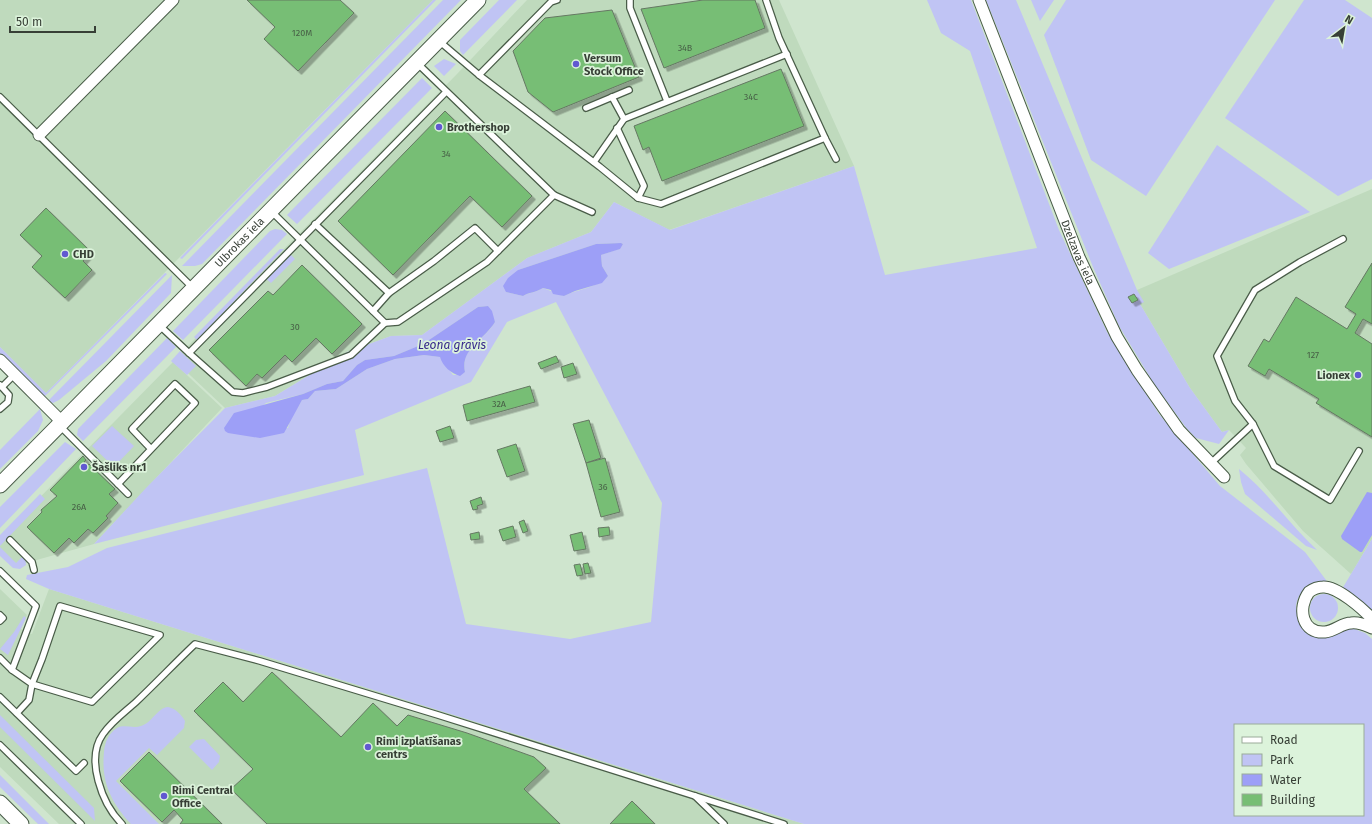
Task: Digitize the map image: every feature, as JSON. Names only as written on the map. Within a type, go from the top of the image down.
[{"type":"main road","name":"Ulbrokas iela","points":[[0,485],[61,425],[478,0]]},
{"type":"main road","points":[[0,803],[21,824]]},
{"type":"street","points":[[38,135],[172,0]]},
{"type":"street","name":"Dzelzavas iela","points":[[979,0],[1079,257],[1117,337],[1156,399],[1179,430],[1224,477]]},
{"type":"street","points":[[0,360],[61,425]]},
{"type":"street","points":[[1372,619],[1339,592],[1331,588],[1316,588],[1309,592],[1302,606],[1304,621],[1316,630],[1324,632],[1350,622],[1360,623],[1372,628]]},
{"type":"lane","points":[[479,75],[551,2],[557,0]]},
{"type":"lane","points":[[630,0],[630,8],[667,101]]},
{"type":"lane","points":[[766,0],[786,54],[836,159]]},
{"type":"lane","points":[[438,41],[479,75],[594,162],[638,198],[661,204],[825,138]]},
{"type":"lane","points":[[594,162],[624,119],[786,54]]},
{"type":"lane","points":[[417,63],[554,195],[592,212]]},
{"type":"lane","points":[[586,108],[629,90]]},
{"type":"lane","points":[[189,353],[299,239],[446,92]]},
{"type":"lane","points":[[0,97],[194,289]]},
{"type":"lane","points":[[612,97],[624,119]]},
{"type":"lane","points":[[618,128],[644,186],[638,198]]},
{"type":"lane","points":[[270,211],[385,322],[398,322],[486,262],[554,195]]},
{"type":"lane","points":[[315,224],[389,293]]},
{"type":"lane","points":[[373,311],[389,293],[434,261],[475,228],[498,251]]},
{"type":"lane","points":[[1343,239],[1300,262],[1255,290],[1216,356],[1235,401],[1253,424],[1274,466],[1330,500],[1359,451]]},
{"type":"lane","points":[[159,325],[233,392],[243,393],[268,387],[351,355],[385,322]]},
{"type":"lane","points":[[0,409],[8,402],[9,395],[1,386],[14,375]]},
{"type":"lane","points":[[118,484],[195,403],[176,384],[132,429],[151,449]]},
{"type":"lane","points":[[1210,464],[1253,424]]},
{"type":"lane","points":[[61,425],[128,494]]},
{"type":"lane","points":[[10,540],[32,562],[34,570]]},
{"type":"lane","points":[[0,571],[36,606],[12,670]]},
{"type":"lane","points":[[0,658],[12,670],[32,684],[92,702],[160,635],[60,606],[32,684],[29,700],[17,714]]},
{"type":"lane","points":[[0,615],[3,618],[0,621]]},
{"type":"lane","points":[[122,824],[109,807],[96,775],[98,744],[102,734],[195,644],[260,661],[784,824]]},
{"type":"lane","points":[[0,697],[76,771],[84,763]]},
{"type":"lane","points":[[0,745],[81,824]]},
{"type":"lane","points":[[694,795],[724,824]]},
{"type":"shaded area","points":[[0,0],[433,0],[46,393],[0,347]]},
{"type":"shaded area","points":[[527,0],[779,0],[854,166],[669,230],[614,202],[591,232],[527,258],[422,335],[391,336],[347,352],[275,396],[225,408],[174,360],[457,74]]},
{"type":"shaded area","points":[[1372,189],[1372,539],[1351,574],[1303,531],[1246,464],[1240,455],[1246,448],[1229,430],[1222,432],[1190,388],[1140,304],[1137,290]]},
{"type":"shaded area","points":[[173,362],[222,408],[94,544],[15,566],[0,552],[0,538]]},
{"type":"shaded area","points":[[0,589],[27,615],[21,629],[32,634],[49,589],[804,824],[59,824],[0,767]]},
{"type":"green space","points":[[433,0],[436,0],[182,259],[180,258]]},
{"type":"green space","points":[[443,0],[461,0],[202,264],[195,266],[182,266]]},
{"type":"green space","points":[[499,0],[517,0],[463,55],[460,51],[460,40]]},
{"type":"green space","points":[[927,0],[971,0],[1059,230],[1107,332],[1159,414],[1220,486],[1305,552],[1326,580],[1327,582],[1318,583],[1311,586],[1300,596],[1296,608],[1302,624],[1343,629],[1352,628],[1365,633],[1372,639],[1372,824],[804,824],[49,589],[26,579],[27,575],[68,567],[107,548],[427,468],[466,624],[570,639],[651,622],[662,503],[556,302],[507,322],[471,382],[355,430],[364,475],[94,544],[146,488],[225,408],[275,396],[347,352],[391,336],[422,335],[527,258],[591,232],[614,202],[670,230],[854,166],[885,275],[1037,248],[970,51],[941,33]],"holes":[[[596,244],[623,244],[619,249],[601,255],[602,266],[608,276],[593,286],[564,296],[543,288],[523,296],[506,292],[518,270]],[[488,306],[495,322],[469,351],[464,364],[465,372],[458,375],[453,375],[440,357],[424,355],[395,359],[367,369],[336,389],[315,391],[308,399],[302,400],[290,420],[288,428],[228,433],[266,403],[303,394],[327,384],[343,381],[357,365],[365,360],[394,356],[423,344],[478,307]]]},
{"type":"green space","points":[[986,0],[1016,0],[1137,290],[1144,302],[1140,304],[1190,388],[1222,432],[1229,430],[1219,444],[1196,438],[1187,429],[1154,384],[1119,326],[1093,267]]},
{"type":"green space","points":[[1031,0],[1054,0],[1040,21]]},
{"type":"green space","points":[[1066,0],[1275,0],[1146,196],[1091,160],[1044,35]]},
{"type":"green space","points":[[1304,0],[1345,0],[1372,18],[1372,179],[1338,196],[1225,118]]},
{"type":"green space","points":[[444,59],[456,64],[444,76],[434,66]]},
{"type":"green space","points":[[422,78],[432,88],[297,224],[287,215]]},
{"type":"green space","points":[[1217,145],[1310,212],[1169,269],[1148,253]]},
{"type":"green space","points":[[275,229],[282,230],[287,234],[183,340],[173,331],[270,231]]},
{"type":"green space","points":[[280,249],[284,249],[197,340],[194,337]]},
{"type":"green space","points":[[290,254],[295,259],[271,283],[265,278]]},
{"type":"green space","points":[[165,273],[167,274],[44,397],[0,354],[0,347],[46,393]]},
{"type":"green space","points":[[172,275],[171,293],[106,361],[59,400],[53,403],[48,401]]},
{"type":"green space","points":[[167,338],[176,347],[83,441],[77,435],[78,429]]},
{"type":"green space","points":[[180,351],[196,366],[187,375],[171,361]]},
{"type":"green space","points":[[40,409],[43,420],[38,431],[0,469],[0,450]]},
{"type":"green space","points":[[112,426],[134,446],[114,467],[92,446]]},
{"type":"green space","points":[[65,442],[76,449],[0,528],[0,507]]},
{"type":"green space","points":[[1239,469],[1260,488],[1317,550],[1306,546],[1245,494]]},
{"type":"green space","points":[[40,494],[45,499],[0,546],[0,535]]},
{"type":"green space","points":[[1372,539],[1372,614],[1342,589]]},
{"type":"green space","points":[[0,547],[16,563],[22,557],[25,557],[26,565],[20,569],[13,568],[0,556]]},
{"type":"green space","points":[[1324,594],[1334,598],[1338,608],[1334,618],[1324,622],[1314,618],[1310,608],[1314,598]]},
{"type":"green space","points":[[24,616],[26,618],[8,655],[0,649],[14,632]]},
{"type":"green space","points":[[168,707],[176,710],[182,716],[185,721],[184,728],[157,755],[149,748],[116,781],[159,824],[131,824],[118,808],[106,782],[103,763],[106,742],[111,733],[117,728],[123,726],[141,726],[148,722],[161,710]]},
{"type":"green space","points":[[0,715],[94,808],[95,821],[0,727]]},
{"type":"green space","points":[[204,739],[220,756],[219,762],[212,770],[189,747],[196,740]]},
{"type":"green space","points":[[0,775],[49,824],[38,824],[0,787]]},
{"type":"water","points":[[596,244],[623,244],[620,249],[601,255],[602,266],[608,276],[602,283],[564,296],[553,294],[551,290],[543,288],[523,296],[506,292],[503,286],[508,278],[518,270]]},
{"type":"water","name":"Leona grāvis","points":[[488,306],[492,311],[495,322],[469,351],[464,364],[465,372],[460,376],[448,369],[443,364],[440,357],[424,355],[395,359],[367,369],[336,389],[315,391],[308,399],[302,400],[284,433],[260,438],[228,433],[225,431],[224,428],[234,413],[303,394],[327,384],[343,381],[357,365],[365,360],[394,356],[423,344],[478,307]]},
{"type":"water","points":[[1367,492],[1372,493],[1372,535],[1362,552],[1360,552],[1342,539],[1341,536]]},
{"type":"building","points":[[247,0],[340,0],[354,13],[298,71],[264,39],[275,27]]},
{"type":"building","points":[[703,0],[755,0],[765,28],[664,68],[641,9]]},
{"type":"building","name":"Versum Stock Office","points":[[612,10],[639,77],[553,112],[528,92],[513,51],[545,18]]},
{"type":"building","points":[[781,69],[804,126],[662,181],[649,147],[643,150],[634,126]]},
{"type":"building","points":[[445,111],[532,196],[502,227],[470,196],[393,275],[338,221]]},
{"type":"building","name":"CHD","points":[[46,208],[91,252],[83,261],[92,270],[65,298],[32,267],[42,256],[20,235]]},
{"type":"building","points":[[1372,263],[1372,324],[1363,319],[1355,333],[1372,344],[1372,437],[1316,403],[1319,399],[1269,369],[1265,376],[1248,366],[1264,339],[1269,342],[1296,297],[1347,329],[1356,314],[1345,307]]},
{"type":"building","points":[[302,265],[362,324],[332,354],[316,338],[292,362],[285,355],[262,378],[257,374],[246,386],[209,350],[268,291],[273,295]]},
{"type":"building","points":[[1134,294],[1138,300],[1132,303],[1128,297]]},
{"type":"building","points":[[556,356],[559,362],[541,369],[538,363]]},
{"type":"building","points":[[573,363],[577,374],[564,378],[561,367]]},
{"type":"building","points":[[530,386],[535,402],[467,421],[463,405]]},
{"type":"building","points":[[589,420],[601,458],[586,463],[573,424]]},
{"type":"building","points":[[450,426],[454,438],[440,442],[436,431]]},
{"type":"building","points":[[516,444],[525,471],[507,477],[497,450]]},
{"type":"building","points":[[83,456],[86,460],[84,462],[87,465],[89,464],[115,489],[109,494],[118,503],[106,516],[108,518],[93,533],[88,529],[74,543],[69,538],[54,553],[27,527],[42,512],[41,510],[57,496],[50,490]]},
{"type":"building","points":[[605,458],[620,512],[601,517],[586,463]]},
{"type":"building","points":[[481,497],[483,504],[477,506],[478,509],[473,510],[470,501]]},
{"type":"building","points":[[524,520],[528,531],[523,533],[519,522]]},
{"type":"building","points":[[513,526],[516,537],[503,541],[499,530]]},
{"type":"building","points":[[609,527],[610,535],[599,537],[598,528]]},
{"type":"building","points":[[479,532],[480,539],[471,540],[470,534]]},
{"type":"building","points":[[582,532],[586,549],[574,551],[570,535]]},
{"type":"building","points":[[588,563],[591,573],[585,574],[583,564]]},
{"type":"building","points":[[580,564],[583,575],[577,576],[574,565]]},
{"type":"building","name":"Rimi izplatīšanas centrs","points":[[272,672],[341,737],[373,703],[397,726],[408,715],[467,733],[534,757],[546,768],[524,789],[560,824],[267,824],[231,789],[253,769],[194,711],[223,682],[243,702]]},
{"type":"building","name":"Rimi Central Office","points":[[149,752],[222,824],[180,824],[183,820],[174,810],[162,822],[120,781]]},
{"type":"building","points":[[632,801],[655,824],[610,824]]},
{"type":"place","name":"Versum Stock Office","points":[[576,64]]},
{"type":"place","name":"Brothershop","points":[[439,127]]},
{"type":"place","name":"CHD","points":[[65,254]]},
{"type":"place","name":"Lionex","points":[[1358,375]]},
{"type":"place","name":"Šašliks nr.1","points":[[84,467]]},
{"type":"place","name":"Rimi izplatīšanas centrs","points":[[368,747]]},
{"type":"place","name":"Rimi Central Office","points":[[164,796]]}]
